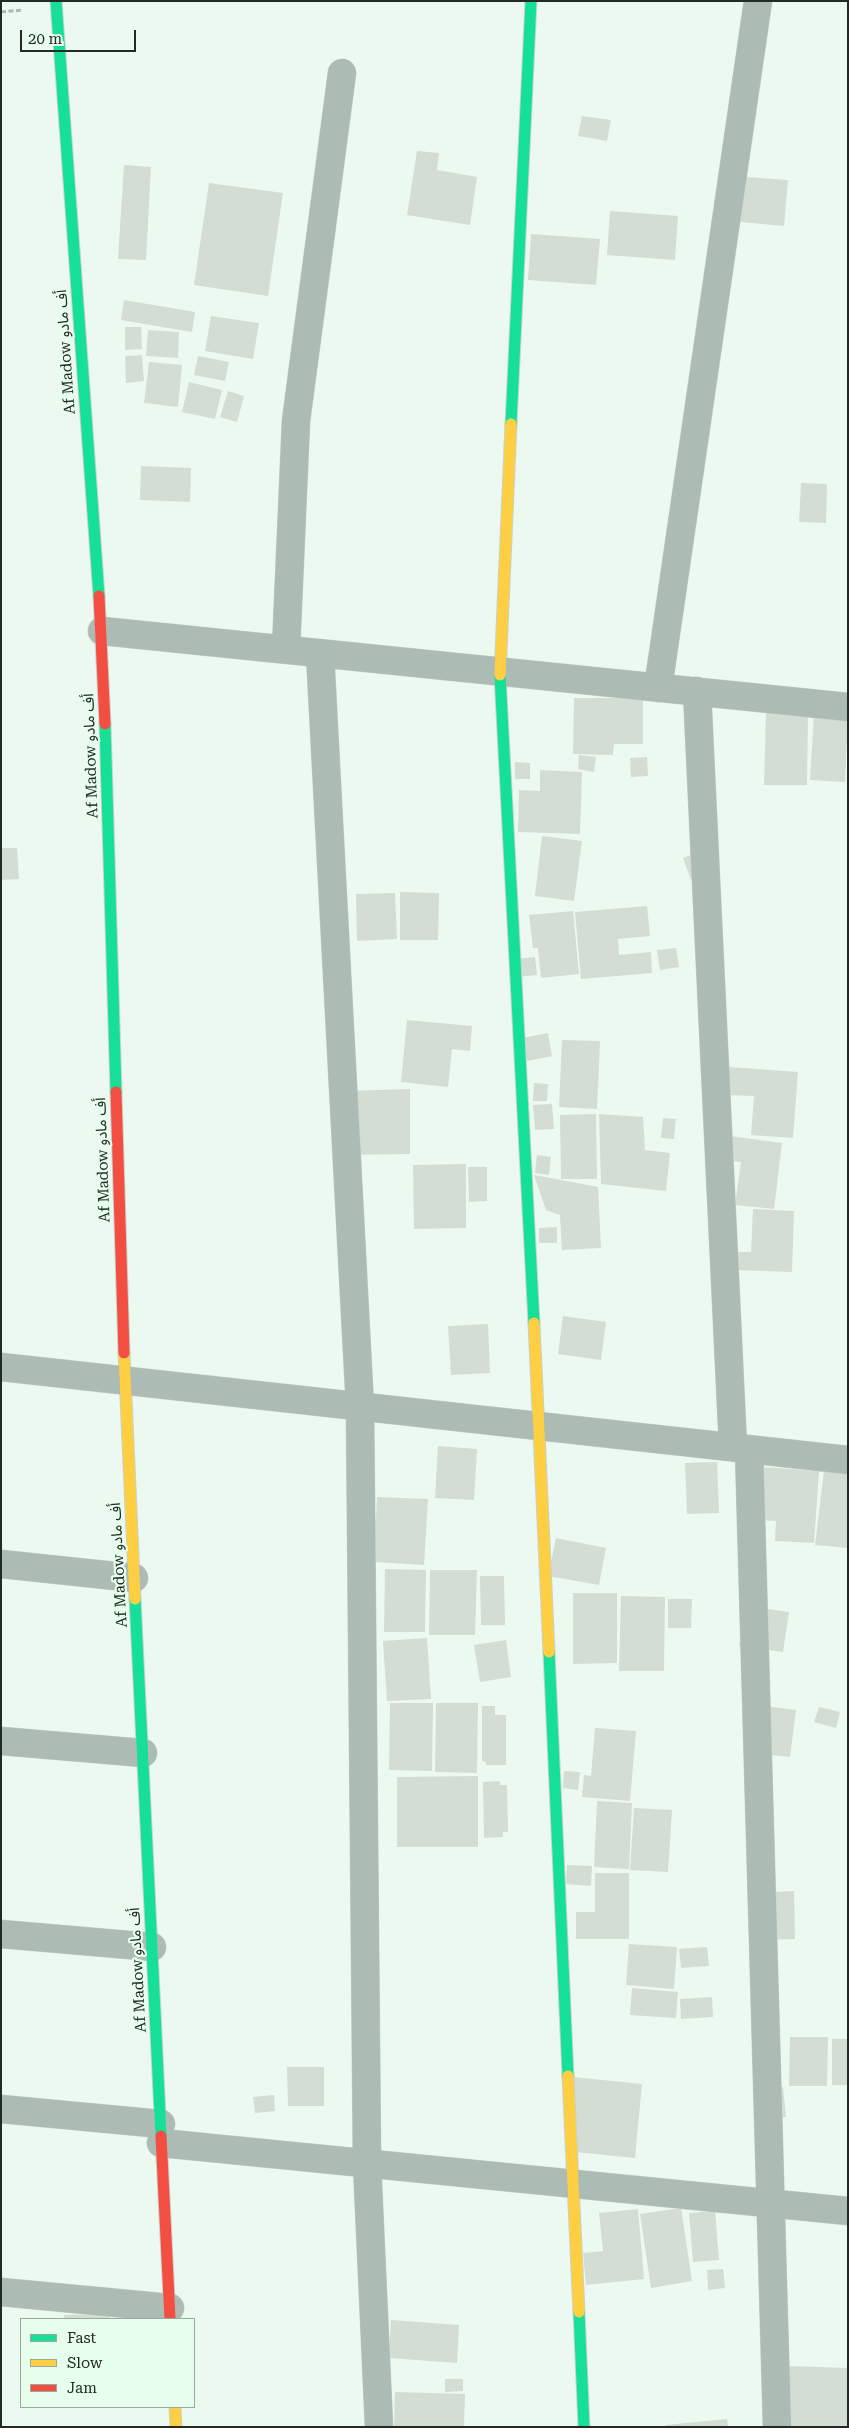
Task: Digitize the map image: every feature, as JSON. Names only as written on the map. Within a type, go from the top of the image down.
[{"type":"street","name":"Af Madow أف مادو","points":[[56,1],[102,631],[125,1381],[170,2314]]},
{"type":"street","points":[[531,1],[500,672],[538,1426],[584,2427]]},
{"type":"street","points":[[658,688],[758,1]]},
{"type":"street","points":[[286,649],[296,421],[342,73]]},
{"type":"street","points":[[102,631],[848,707]]},
{"type":"street","points":[[320,653],[360,1407],[368,2163],[379,2427]]},
{"type":"street","points":[[697,692],[741,1448],[771,2203],[777,2427]]},
{"type":"street","points":[[1,1367],[848,1460]]},
{"type":"street","points":[[1,1564],[134,1578]]},
{"type":"street","points":[[1,1741],[143,1753]]},
{"type":"street","points":[[1,1934],[152,1947]]},
{"type":"street","points":[[1,2109],[368,2163],[848,2211]]},
{"type":"street","points":[[1,2292],[170,2314]]},
{"type":"street","points":[[175,2408],[176,2427]]},
{"type":"building","points":[[582,116],[611,120],[607,141],[578,136]]},
{"type":"building","points":[[417,151],[439,153],[437,170],[477,177],[470,225],[407,215]]},
{"type":"building","points":[[124,165],[151,167],[146,260],[118,259]]},
{"type":"building","points":[[733,176],[788,180],[784,226],[729,221]]},
{"type":"building","points":[[209,183],[283,193],[268,296],[194,285]]},
{"type":"building","points":[[610,211],[678,216],[675,260],[607,255]]},
{"type":"building","points":[[531,234],[600,239],[596,285],[528,280]]},
{"type":"building","points":[[124,300],[195,312],[192,332],[121,320]]},
{"type":"building","points":[[211,316],[259,323],[253,359],[205,351]]},
{"type":"building","points":[[125,327],[141,327],[142,349],[125,350]]},
{"type":"building","points":[[148,330],[179,332],[178,358],[146,356]]},
{"type":"building","points":[[142,355],[144,381],[126,383],[125,356]]},
{"type":"building","points":[[198,356],[229,362],[225,381],[194,375]]},
{"type":"building","points":[[149,362],[182,365],[178,407],[144,403]]},
{"type":"building","points":[[189,382],[222,390],[215,419],[182,412]]},
{"type":"building","points":[[228,391],[244,396],[237,422],[220,417]]},
{"type":"building","points":[[141,466],[191,468],[190,502],[140,500]]},
{"type":"building","points":[[801,483],[827,484],[826,523],[799,522]]},
{"type":"building","points":[[574,698],[643,698],[643,744],[614,744],[613,755],[573,754]]},
{"type":"building","points":[[766,713],[808,714],[807,785],[764,785]]},
{"type":"building","points":[[814,713],[848,714],[845,782],[810,780]]},
{"type":"building","points":[[579,755],[596,757],[594,772],[578,769]]},
{"type":"building","points":[[647,757],[648,776],[631,777],[630,758]]},
{"type":"building","points":[[515,762],[530,763],[530,779],[515,779]]},
{"type":"building","points":[[540,770],[582,772],[580,834],[518,832],[519,790],[540,791]]},
{"type":"building","points":[[542,836],[582,841],[574,901],[535,896]]},
{"type":"building","points":[[1,848],[17,848],[19,879],[1,880]]},
{"type":"building","points":[[709,848],[717,870],[691,880],[683,858]]},
{"type":"building","points":[[400,892],[439,893],[438,940],[400,940]]},
{"type":"building","points":[[395,893],[397,939],[357,941],[356,894]]},
{"type":"building","points":[[647,906],[650,936],[618,939],[619,955],[651,952],[652,973],[581,979],[575,912]]},
{"type":"building","points":[[573,911],[579,974],[541,978],[538,948],[533,948],[529,915]]},
{"type":"building","points":[[676,948],[679,967],[660,970],[657,950]]},
{"type":"building","points":[[535,957],[537,975],[517,977],[515,959]]},
{"type":"building","points":[[407,1020],[472,1026],[470,1051],[452,1049],[448,1087],[401,1082]]},
{"type":"building","points":[[548,1033],[552,1056],[527,1061],[523,1038]]},
{"type":"building","points":[[562,1040],[600,1041],[597,1109],[559,1107]]},
{"type":"building","points":[[729,1067],[798,1072],[793,1138],[751,1135],[754,1096],[726,1095]]},
{"type":"building","points":[[534,1083],[548,1084],[547,1101],[533,1101]]},
{"type":"building","points":[[410,1089],[410,1154],[346,1155],[346,1091]]},
{"type":"building","points":[[552,1104],[554,1129],[535,1130],[533,1105]]},
{"type":"building","points":[[596,1114],[597,1179],[561,1179],[560,1115]]},
{"type":"building","points":[[599,1114],[643,1117],[645,1150],[670,1153],[666,1191],[601,1184]]},
{"type":"building","points":[[663,1118],[676,1119],[674,1139],[661,1138]]},
{"type":"building","points":[[715,1134],[782,1143],[774,1209],[735,1205],[741,1162],[712,1159]]},
{"type":"building","points":[[537,1155],[551,1157],[549,1175],[535,1173]]},
{"type":"building","points":[[466,1164],[466,1228],[414,1229],[413,1165]]},
{"type":"building","points":[[468,1167],[487,1167],[487,1201],[469,1202]]},
{"type":"building","points":[[534,1175],[598,1187],[601,1248],[562,1250],[560,1215],[546,1210]]},
{"type":"building","points":[[753,1209],[794,1211],[792,1272],[734,1270],[735,1252],[751,1252]]},
{"type":"building","points":[[557,1227],[557,1243],[539,1243],[539,1228]]},
{"type":"building","points":[[563,1316],[606,1322],[601,1360],[558,1354]]},
{"type":"building","points":[[488,1324],[490,1373],[451,1375],[448,1326]]},
{"type":"building","points":[[438,1446],[477,1449],[474,1500],[435,1498]]},
{"type":"building","points":[[717,1462],[719,1513],[687,1514],[685,1463]]},
{"type":"building","points":[[762,1467],[819,1471],[814,1543],[775,1541],[776,1521],[757,1520]]},
{"type":"building","points":[[824,1471],[848,1474],[848,1548],[815,1545]]},
{"type":"building","points":[[377,1497],[428,1499],[424,1565],[358,1561],[361,1518],[376,1519]]},
{"type":"building","points":[[556,1538],[606,1548],[599,1585],[548,1576]]},
{"type":"building","points":[[385,1569],[426,1570],[425,1632],[384,1632]]},
{"type":"building","points":[[430,1570],[477,1570],[475,1635],[429,1635]]},
{"type":"building","points":[[480,1576],[504,1576],[505,1625],[481,1625]]},
{"type":"building","points":[[573,1593],[617,1593],[617,1663],[573,1664]]},
{"type":"building","points":[[621,1596],[665,1597],[664,1671],[619,1671]]},
{"type":"building","points":[[668,1599],[692,1599],[691,1628],[668,1628]]},
{"type":"building","points":[[745,1606],[789,1612],[783,1652],[739,1646]]},
{"type":"building","points":[[427,1638],[431,1699],[387,1701],[383,1641]]},
{"type":"building","points":[[506,1640],[511,1677],[480,1682],[474,1645]]},
{"type":"building","points":[[390,1703],[433,1703],[432,1771],[389,1770]]},
{"type":"building","points":[[436,1703],[478,1703],[477,1773],[435,1772]]},
{"type":"building","points":[[749,1704],[796,1710],[790,1757],[744,1752]]},
{"type":"building","points":[[482,1706],[495,1706],[495,1715],[506,1715],[506,1765],[486,1765],[486,1762],[482,1761]]},
{"type":"building","points":[[819,1707],[840,1712],[836,1728],[814,1722]]},
{"type":"building","points":[[595,1728],[636,1731],[630,1801],[582,1797],[584,1775],[591,1776]]},
{"type":"building","points":[[564,1771],[580,1772],[578,1790],[563,1788]]},
{"type":"building","points":[[478,1776],[478,1847],[397,1847],[397,1777]]},
{"type":"building","points":[[500,1781],[500,1785],[507,1785],[508,1832],[503,1832],[503,1837],[484,1838],[483,1782]]},
{"type":"building","points":[[597,1801],[632,1803],[629,1869],[594,1867]]},
{"type":"building","points":[[634,1808],[672,1810],[668,1872],[630,1870]]},
{"type":"building","points":[[567,1865],[592,1866],[591,1886],[566,1884]]},
{"type":"building","points":[[595,1873],[629,1873],[629,1939],[576,1939],[576,1912],[595,1912]]},
{"type":"building","points":[[794,1891],[795,1939],[758,1940],[756,1893]]},
{"type":"building","points":[[629,1944],[677,1947],[674,1989],[626,1985]]},
{"type":"building","points":[[707,1947],[709,1966],[681,1968],[679,1949]]},
{"type":"building","points":[[632,1988],[678,1992],[676,2018],[630,2015]]},
{"type":"building","points":[[712,1997],[713,2017],[681,2019],[680,1999]]},
{"type":"building","points":[[790,2037],[828,2037],[827,2086],[789,2086]]},
{"type":"building","points":[[832,2039],[848,2039],[848,2085],[832,2085]]},
{"type":"building","points":[[287,2067],[324,2067],[324,2106],[288,2106]]},
{"type":"building","points":[[573,2077],[642,2084],[635,2158],[565,2151]]},
{"type":"building","points":[[783,2087],[786,2117],[769,2119],[766,2088]]},
{"type":"building","points":[[274,2095],[275,2111],[255,2113],[253,2097]]},
{"type":"building","points":[[681,2208],[692,2281],[651,2288],[640,2214]]},
{"type":"building","points":[[638,2209],[644,2279],[586,2285],[583,2253],[603,2251],[599,2213]]},
{"type":"building","points":[[715,2211],[719,2260],[693,2262],[689,2213]]},
{"type":"building","points":[[723,2269],[725,2288],[708,2290],[707,2270]]},
{"type":"building","points":[[110,2314],[110,2318],[64,2318],[64,2315]]},
{"type":"building","points":[[391,2320],[459,2325],[457,2363],[389,2358]]},
{"type":"building","points":[[789,2366],[848,2368],[848,2427],[787,2427]]},
{"type":"building","points":[[445,2379],[463,2379],[463,2391],[445,2392]]},
{"type":"building","points":[[395,2392],[465,2394],[464,2427],[394,2427]]},
{"type":"building","points":[[727,2419],[728,2427],[666,2427],[666,2425]]},
{"type":"traffic: fast","points":[[56,1],[99,596]]},
{"type":"traffic: fast","points":[[511,424],[531,1]]},
{"type":"traffic: fast","points":[[500,675],[534,1323]]},
{"type":"traffic: fast","points":[[105,724],[116,1092]]},
{"type":"traffic: fast","points":[[135,1599],[161,2136]]},
{"type":"traffic: fast","points":[[549,1652],[568,2076]]},
{"type":"traffic: fast","points":[[579,2312],[584,2427]]},
{"type":"traffic: slow","points":[[500,675],[511,424]]},
{"type":"traffic: slow","points":[[534,1323],[549,1652]]},
{"type":"traffic: slow","points":[[124,1353],[135,1599]]},
{"type":"traffic: slow","points":[[568,2076],[579,2312]]},
{"type":"traffic: slow","points":[[175,2408],[176,2427]]},
{"type":"traffic: jam","points":[[99,596],[105,724]]},
{"type":"traffic: jam","points":[[116,1092],[124,1353]]},
{"type":"traffic: jam","points":[[161,2136],[170,2318]]}]
